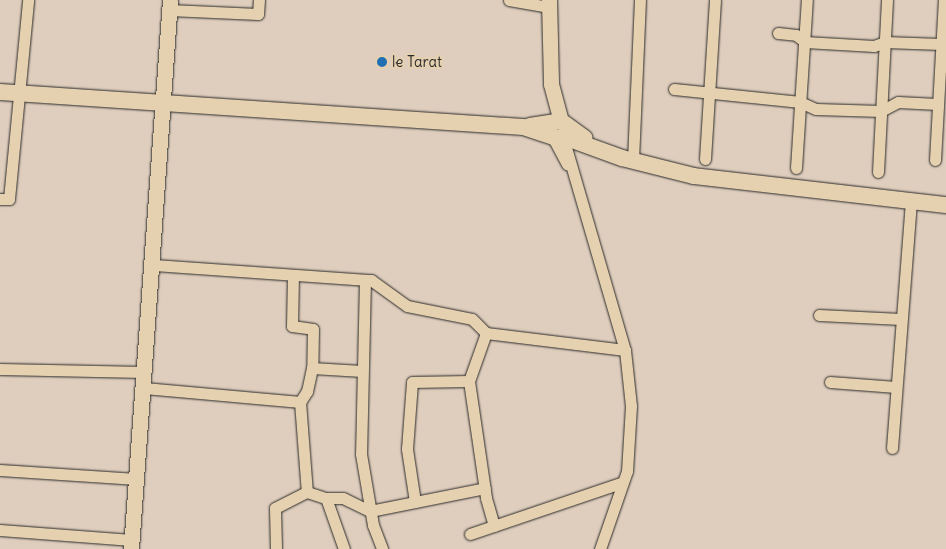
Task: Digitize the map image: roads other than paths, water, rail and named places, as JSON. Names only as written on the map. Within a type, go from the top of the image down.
[{"type":"main road","points":[[0,92],[162,101],[558,130],[628,159],[694,176],[910,199],[946,205]]},
{"type":"street","points":[[0,200],[9,199],[16,111],[21,93],[28,0]]},
{"type":"street","points":[[0,530],[132,544],[144,372],[154,266],[169,5],[258,14],[258,0]]},
{"type":"street","points":[[509,0],[549,4],[553,95],[558,130],[576,176],[625,350],[632,406],[627,471],[600,549]]},
{"type":"street","points":[[628,159],[640,0]]},
{"type":"street","points":[[705,159],[715,0]]},
{"type":"street","points":[[796,168],[807,0]]},
{"type":"street","points":[[878,172],[887,0]]},
{"type":"street","points":[[935,160],[944,0]]},
{"type":"street","points":[[778,33],[796,35],[804,42],[874,46],[885,42],[941,44]]},
{"type":"street","points":[[674,89],[710,91],[734,98],[800,102],[816,109],[881,111],[898,102],[938,104]]},
{"type":"street","points":[[892,448],[910,199]]},
{"type":"street","points":[[154,266],[365,280],[381,285],[406,306],[472,319],[486,333],[625,350]]},
{"type":"street","points":[[293,275],[292,326],[313,329],[312,368],[307,391],[300,402],[308,492]]},
{"type":"street","points":[[365,280],[361,454],[370,511],[382,549]]},
{"type":"street","points":[[818,315],[902,319]]},
{"type":"street","points":[[486,333],[469,380],[485,488],[494,526]]},
{"type":"street","points":[[312,368],[362,371]]},
{"type":"street","points":[[0,369],[144,372]]},
{"type":"street","points":[[415,502],[407,449],[412,382],[469,380]]},
{"type":"street","points":[[830,382],[896,387]]},
{"type":"street","points":[[144,388],[300,402]]},
{"type":"street","points":[[0,470],[137,479]]},
{"type":"street","points":[[470,534],[621,484]]},
{"type":"street","points":[[276,549],[275,508],[308,492],[326,498],[343,498],[370,511],[485,488]]},
{"type":"street","points":[[326,498],[344,549]]},
{"type":"place","name":"le Tarat","points":[[382,62]]}]
